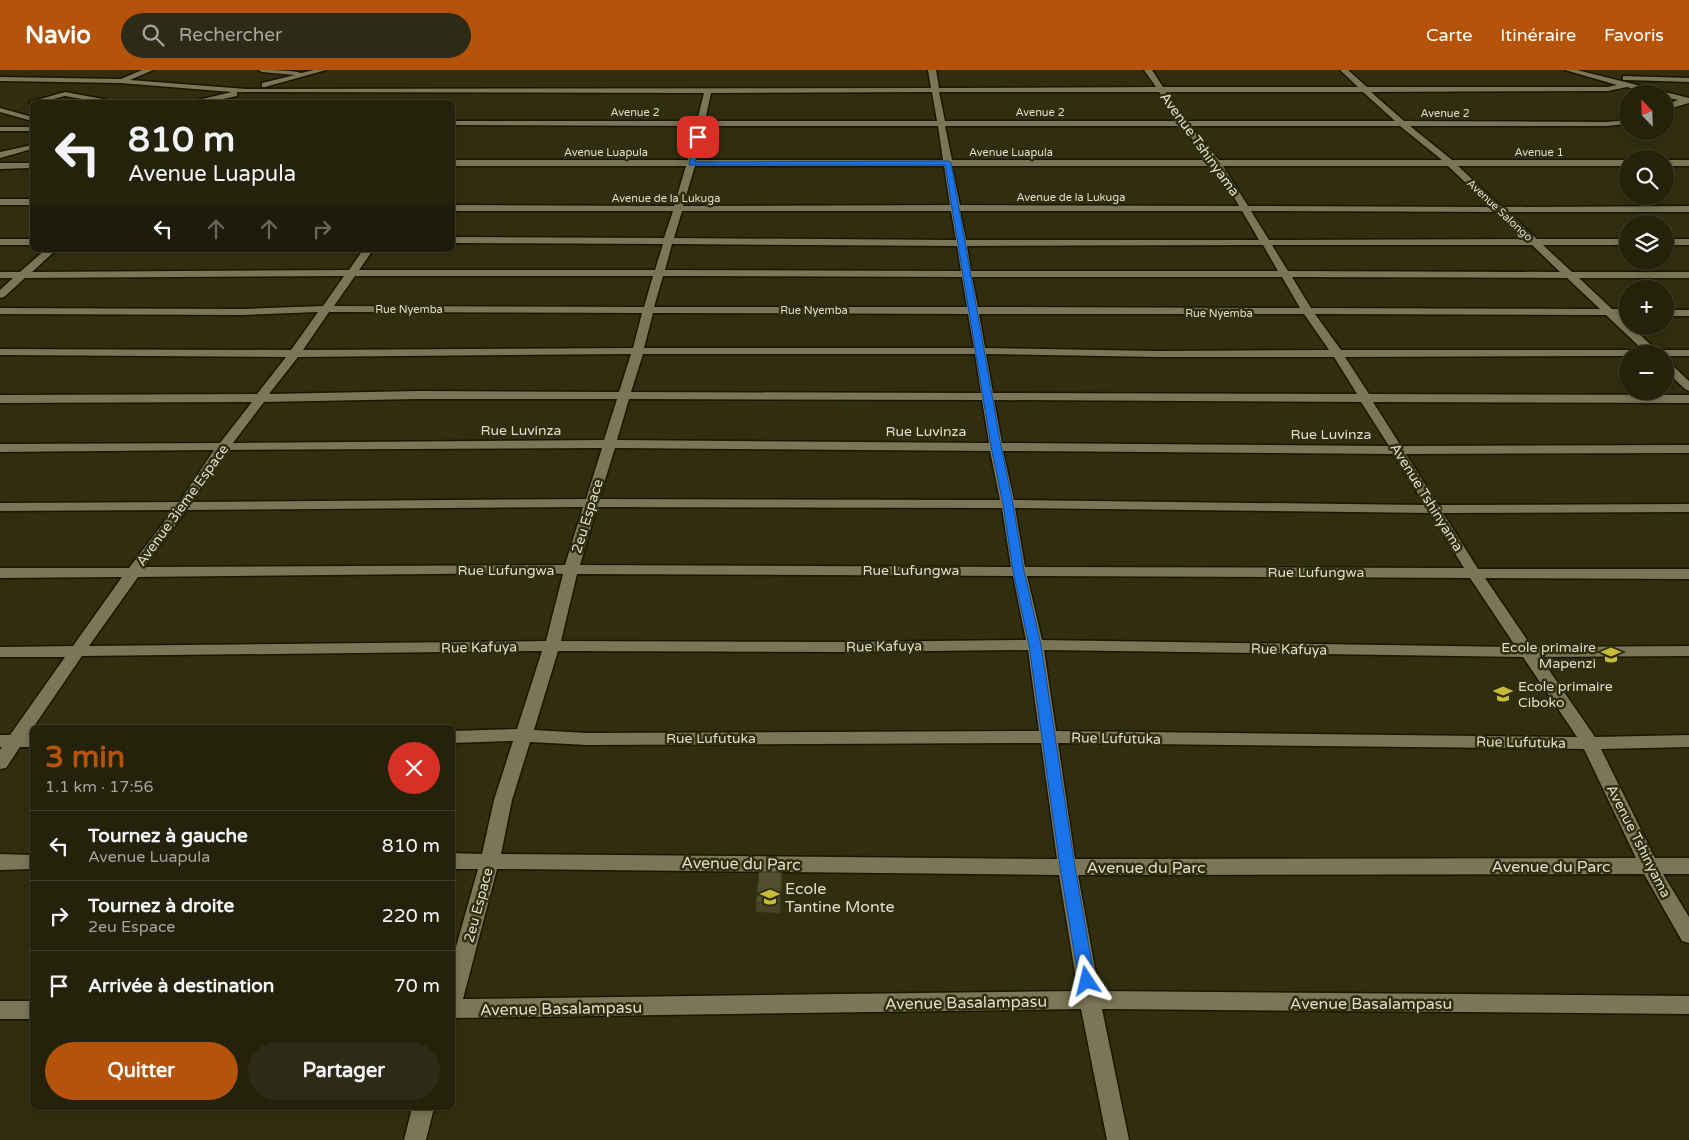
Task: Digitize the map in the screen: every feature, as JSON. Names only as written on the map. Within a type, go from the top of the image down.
[{"type":"street","points":[[0,77],[14,70]]},
{"type":"street","points":[[120,81],[149,70]]},
{"type":"street","points":[[262,70],[307,74]]},
{"type":"street","points":[[209,100],[322,70]]},
{"type":"street","points":[[932,70],[987,396],[1019,571],[1035,645],[1067,867],[1090,1000],[1118,1140]]},
{"type":"street","name":"Avenue Tshinyama","points":[[1148,70],[1183,123],[1218,164],[1308,312],[1337,353],[1474,573],[1590,743],[1649,866],[1689,935]]},
{"type":"street","name":"Avenue Salongo","points":[[1344,70],[1402,124],[1450,163],[1498,210],[1535,242],[1645,345]]},
{"type":"street","points":[[1569,70],[1626,85]]},
{"type":"street","points":[[0,77],[120,81],[246,91],[1365,90],[1608,89],[1619,87]]},
{"type":"street","points":[[1604,79],[1689,80]]},
{"type":"street","name":"2eu Espace","points":[[455,989],[490,861],[503,800],[552,646],[571,569],[638,351],[658,273],[691,164],[708,90]]},
{"type":"street","points":[[42,100],[65,94],[97,100]]},
{"type":"street","points":[[1674,96],[1688,100]]},
{"type":"street","points":[[1674,105],[1688,100]]},
{"type":"street","points":[[1,111],[27,104]]},
{"type":"street","points":[[1,111],[30,118]]},
{"type":"street","name":"Avenue 2","points":[[455,125],[1619,122]]},
{"type":"street","points":[[0,129],[30,129]]},
{"type":"street","points":[[0,155],[30,147]]},
{"type":"street","points":[[0,148],[23,149]]},
{"type":"street","name":"Avenue Luapula","points":[[455,163],[1450,163]]},
{"type":"street","name":"Avenue 1","points":[[1450,163],[1619,163]]},
{"type":"street","points":[[1674,163],[1689,163]]},
{"type":"street","points":[[0,166],[30,166]]},
{"type":"street","points":[[0,202],[30,202]]},
{"type":"street","name":"Avenue de la Lukuga","points":[[455,208],[677,210],[956,208],[1247,210],[1689,209]]},
{"type":"street","points":[[455,240],[962,243],[1619,242]]},
{"type":"street","points":[[0,242],[30,242]]},
{"type":"street","points":[[1674,242],[1689,242]]},
{"type":"street","points":[[0,295],[49,252]]},
{"type":"street","name":"Avenue 3ieme Espace","points":[[0,763],[133,573],[182,507],[203,473],[295,353],[367,252]]},
{"type":"street","points":[[0,275],[966,273],[1689,275]]},
{"type":"street","name":"Rue Nyemba","points":[[0,311],[242,312],[327,309],[973,310],[1143,313],[1619,312]]},
{"type":"street","points":[[1674,313],[1689,313]]},
{"type":"street","points":[[0,352],[980,351],[1158,354],[1619,353]]},
{"type":"street","points":[[1674,353],[1689,353]]},
{"type":"street","points":[[1674,373],[1689,387]]},
{"type":"street","points":[[0,399],[419,395],[1689,399]]},
{"type":"street","name":"Rue Luvinza","points":[[0,448],[609,444],[1397,450],[1689,449]]},
{"type":"street","points":[[0,507],[591,503],[1008,504],[1434,509],[1689,508]]},
{"type":"street","name":"Rue Lufungwa","points":[[0,573],[571,569],[1689,574]]},
{"type":"street","name":"Rue Kafuya","points":[[0,652],[552,646],[843,647],[1035,645],[1527,652],[1689,651]]},
{"type":"street","name":"Rue Lufutuka","points":[[455,737],[524,735],[587,739],[1049,737],[1590,743],[1689,741]]},
{"type":"street","name":"Avenue du Parc","points":[[455,861],[1067,867],[1689,866]]},
{"type":"street","points":[[0,862],[30,862]]},
{"type":"street","name":"Avenue Basalampasu","points":[[455,1009],[1090,1000],[1689,1005]]},
{"type":"street","points":[[0,1010],[30,1010]]},
{"type":"street","points":[[415,1140],[422,1110]]},
{"type":"building","name":"Ecole Tantine Monte","points":[[759,872],[782,872],[780,903],[756,902]]},
{"type":"place","name":"Ecole primaire Mapenzi","points":[[1611,655]]},
{"type":"place","name":"Ecole primaire Ciboko","points":[[1503,694]]},
{"type":"place","name":"Ecole Tantine Monte","points":[[770,897]]},
{"type":"route","points":[[698,137],[691,164],[948,163],[996,446],[1035,645],[1067,867],[1087,981]]}]
